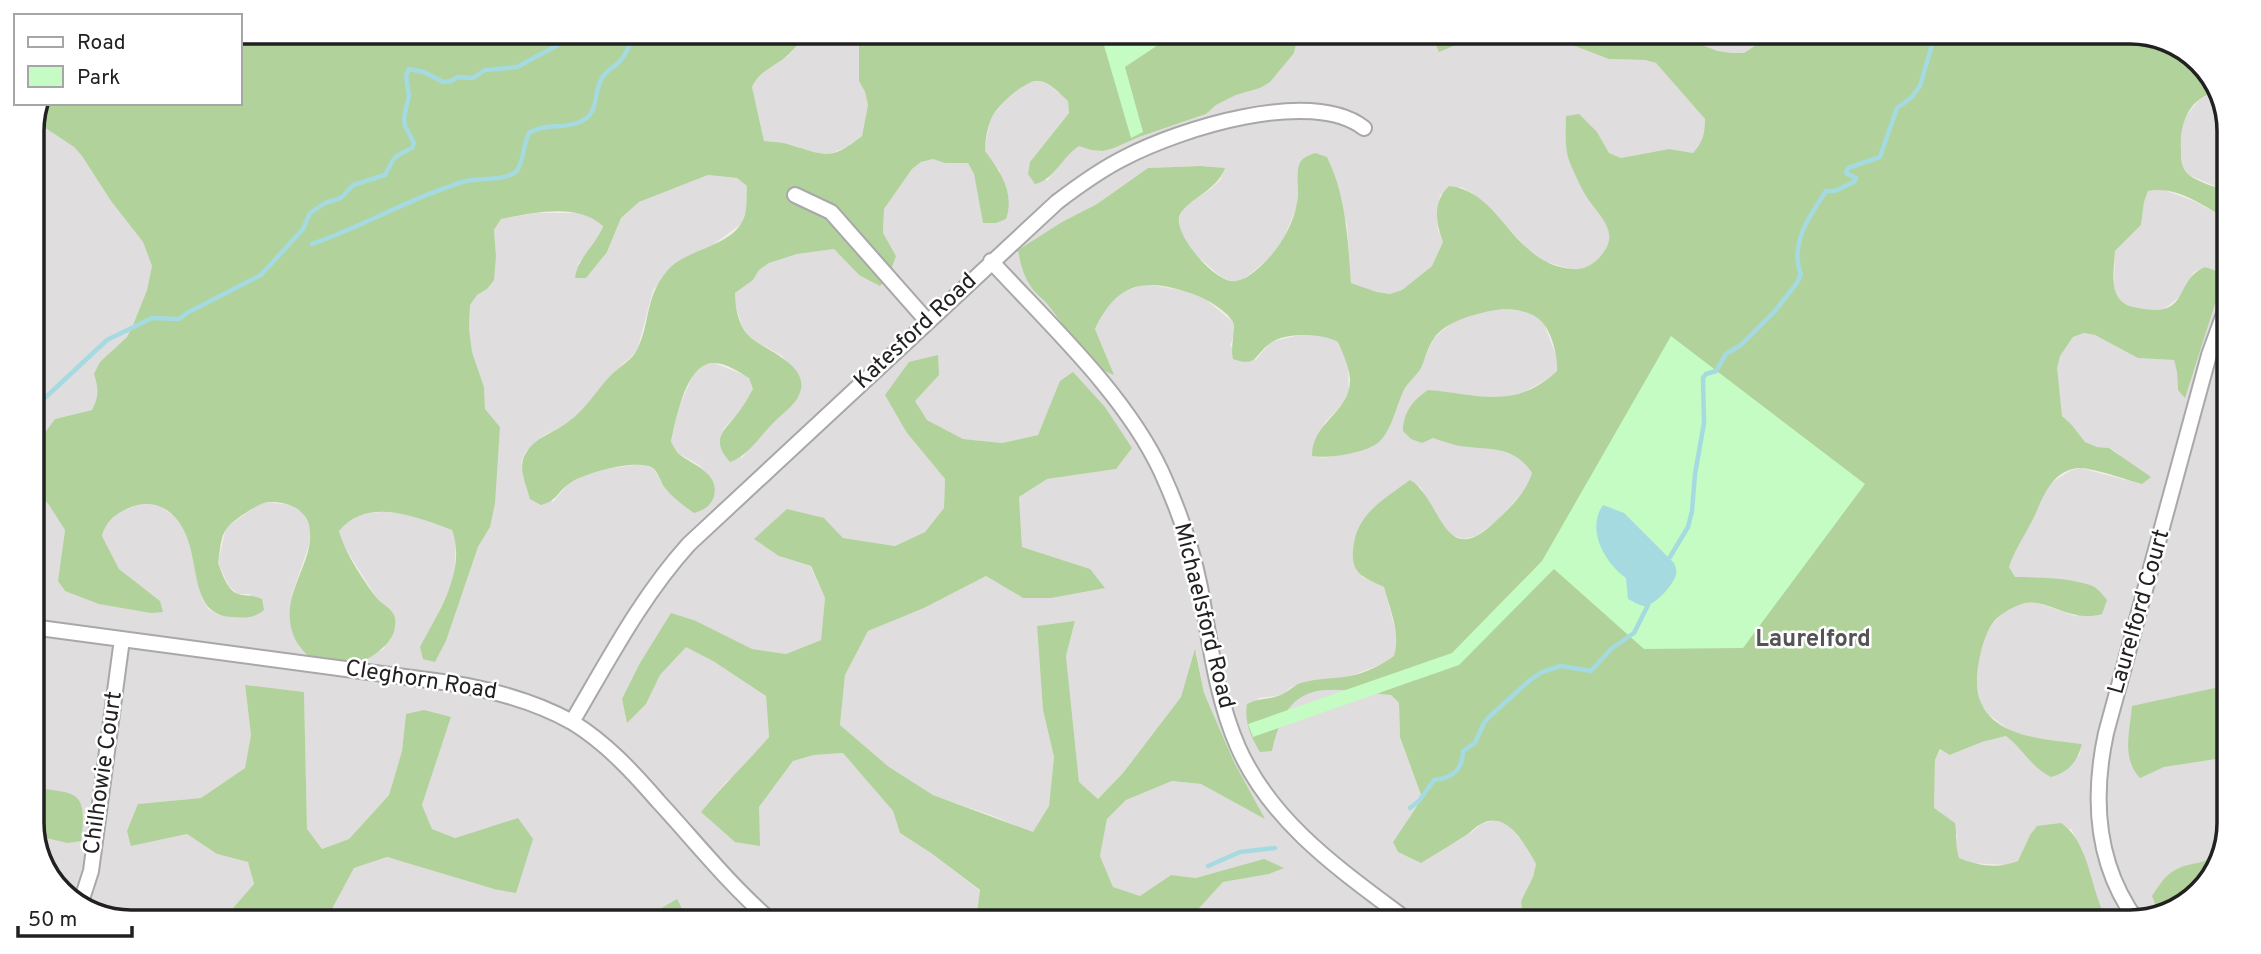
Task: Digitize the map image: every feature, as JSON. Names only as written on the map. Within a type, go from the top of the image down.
[{"type":"street","name":"Katesford Road","points":[[572,722],[664,572],[689,544],[1056,202],[1125,157],[1209,125],[1252,115],[1322,111],[1348,118],[1364,128]]},
{"type":"street","points":[[795,195],[831,212],[928,322]]},
{"type":"street","name":"Michaelsford Road","points":[[992,261],[1116,399],[1160,469],[1175,503],[1199,584],[1216,675],[1230,726],[1252,774],[1278,811],[1307,841],[1340,870],[1394,910]]},
{"type":"street","name":"Laurelford Court","points":[[2131,910],[2119,890],[2107,859],[2098,824],[2099,766],[2217,333]]},
{"type":"street","name":"Cleghorn Road","points":[[44,629],[484,689],[520,699],[572,722],[611,752],[760,910]]},
{"type":"street","name":"Chilhowie Court","points":[[83,896],[91,871],[122,639]]},
{"type":"shaded area","points":[[799,44],[859,44],[859,81],[868,105],[862,136],[847,147],[825,156],[789,144],[764,141],[752,87],[755,80],[767,69],[788,56]]},
{"type":"shaded area","points":[[1296,44],[1570,44],[1609,59],[1656,63],[1705,119],[1702,143],[1693,153],[1669,149],[1621,158],[1609,153],[1597,132],[1585,194],[1608,226],[1610,239],[1605,252],[1594,263],[1582,269],[1546,262],[1533,255],[1490,208],[1461,187],[1440,195],[1437,218],[1443,242],[1432,266],[1402,290],[1390,294],[1351,283],[1347,225],[1327,157],[1298,168],[1297,206],[1283,240],[1267,260],[1245,278],[1233,282],[1221,277],[1194,253],[1180,231],[1179,219],[1183,208],[1221,179],[1224,168],[1148,168],[1097,204],[1018,250],[1048,304],[1076,343],[1113,374],[1095,329],[1105,309],[1122,293],[1144,284],[1180,290],[1204,298],[1233,322],[1234,335],[1230,346],[1256,360],[1270,342],[1304,334],[1328,336],[1339,342],[1348,367],[1349,392],[1344,403],[1325,422],[1312,456],[1323,458],[1356,452],[1391,422],[1403,389],[1419,371],[1434,338],[1452,323],[1474,314],[1498,309],[1525,311],[1544,324],[1557,358],[1557,371],[1526,391],[1502,399],[1428,390],[1411,439],[1422,443],[1433,437],[1455,445],[1491,447],[1515,456],[1526,463],[1532,473],[1529,485],[1496,522],[1476,536],[1464,539],[1444,528],[1420,486],[1362,577],[1384,587],[1396,633],[1394,656],[1384,663],[1351,676],[1302,683],[1291,687],[1282,695],[1258,698],[1272,751],[1276,729],[1282,718],[1295,699],[1305,693],[1330,689],[1391,695],[1399,703],[1400,737],[1421,795],[1417,806],[1393,842],[1398,852],[1421,863],[1481,824],[1495,820],[1507,824],[1524,843],[1536,864],[1533,877],[1521,901],[1522,910],[1197,910],[1223,882],[1269,874],[1219,873],[1196,878],[1171,875],[1140,896],[1113,887],[1100,856],[1107,819],[1126,800],[1172,781],[1201,784],[1264,818],[1234,762],[1204,693],[1196,651],[1181,697],[1123,773],[1098,799],[1079,782],[1066,656],[1075,622],[1037,626],[1043,710],[1054,757],[1049,806],[1033,833],[933,795],[889,767],[840,725],[845,675],[868,631],[924,608],[986,576],[1023,598],[1104,588],[1089,569],[1022,547],[1019,497],[1047,479],[1116,469],[1048,411],[1038,435],[1002,443],[963,439],[927,420],[914,401],[939,375],[909,362],[907,433],[945,479],[944,508],[925,532],[895,546],[843,538],[824,518],[779,556],[810,566],[825,598],[821,640],[786,654],[751,649],[696,621],[622,699],[627,722],[646,704],[660,675],[686,646],[713,661],[766,696],[769,737],[701,812],[759,807],[793,761],[814,755],[843,753],[893,811],[900,833],[980,891],[977,910],[333,910],[354,868],[387,857],[494,889],[489,827],[455,838],[432,829],[422,805],[451,717],[406,714],[402,751],[389,795],[349,839],[322,849],[307,830],[304,692],[245,686],[251,735],[245,768],[201,798],[138,804],[131,846],[187,834],[217,854],[248,862],[254,884],[231,910],[113,909],[82,896],[58,872],[48,851],[44,829],[44,500],[65,530],[58,581],[65,591],[151,613],[160,601],[119,569],[102,536],[114,515],[137,505],[149,504],[161,507],[182,523],[187,533],[202,599],[208,609],[218,615],[230,617],[251,594],[238,594],[229,586],[218,563],[226,528],[266,502],[301,509],[311,532],[292,594],[293,632],[298,644],[317,663],[340,669],[384,649],[394,615],[376,597],[342,543],[339,531],[347,521],[358,514],[408,514],[452,530],[456,541],[454,578],[438,613],[435,662],[446,641],[478,547],[490,527],[500,427],[485,409],[484,387],[472,352],[469,328],[470,305],[477,295],[487,289],[496,256],[494,230],[501,219],[536,213],[582,213],[594,217],[603,225],[599,237],[577,265],[607,252],[621,218],[639,202],[708,175],[737,178],[747,186],[746,210],[742,223],[713,245],[679,261],[653,290],[637,351],[610,376],[586,407],[567,424],[544,435],[526,451],[521,463],[553,502],[569,483],[581,477],[606,469],[643,464],[654,469],[666,490],[715,487],[709,475],[699,465],[678,453],[671,442],[679,407],[694,373],[703,365],[714,363],[749,377],[753,389],[741,410],[723,429],[742,458],[798,375],[782,356],[749,337],[742,326],[735,304],[735,293],[753,280],[759,270],[769,263],[797,254],[834,249],[859,275],[896,256],[883,233],[884,209],[912,169],[921,162],[933,159],[945,163],[968,163],[974,174],[983,222],[1000,171],[984,151],[991,117],[1025,84],[1037,81],[1049,84],[1068,101],[1069,113],[1030,162],[1047,181],[1069,152],[1079,145],[1103,151],[1206,114],[1216,105],[1236,95],[1260,88],[1294,53]]},
{"type":"shaded area","points":[[1699,44],[1758,44],[1744,53],[1718,51]]},
{"type":"shaded area","points":[[2209,94],[2216,113],[2217,187],[2189,175],[2182,166],[2179,132],[2183,120],[2199,100]]},
{"type":"shaded area","points":[[44,127],[74,147],[82,156],[111,201],[143,242],[152,266],[147,290],[127,337],[100,362],[98,398],[92,410],[55,419],[44,434]]},
{"type":"shaded area","points":[[2161,189],[2194,201],[2217,214],[2217,271],[2205,267],[2194,272],[2182,295],[2163,310],[2150,311],[2127,306],[2117,298],[2114,287],[2115,251],[2141,225],[2148,191]]},
{"type":"shaded area","points":[[2217,300],[2217,694],[2140,777],[2164,767],[2217,759],[2216,841],[2210,859],[2177,869],[2156,907],[2142,910],[2103,910],[2094,893],[2083,851],[2071,829],[2030,835],[2018,861],[2007,865],[1970,863],[1959,859],[1955,848],[1957,835],[1934,808],[1935,760],[1941,749],[1951,755],[1982,742],[2006,736],[2016,743],[2079,756],[2082,744],[2031,739],[2008,729],[1988,714],[1981,704],[1976,681],[1976,670],[1987,631],[2002,613],[2023,603],[2035,602],[2078,617],[2039,577],[2015,577],[2009,567],[2017,544],[2030,525],[2051,483],[2080,468],[2141,484],[2119,454],[2109,448],[2085,442],[2062,416],[2056,368],[2060,356],[2073,337],[2084,333],[2095,335],[2139,358],[2174,360],[2178,389]]},
{"type":"green space","points":[[242,44],[799,44],[759,76],[752,87],[764,141],[785,143],[828,154],[835,153],[862,136],[868,105],[859,81],[859,44],[1296,44],[1294,53],[1270,82],[1260,88],[1236,95],[1216,105],[1206,114],[1114,148],[1103,151],[1079,146],[1048,178],[1035,184],[1028,174],[1030,162],[1069,113],[1068,101],[1054,88],[1041,81],[1031,82],[1017,90],[998,108],[991,119],[987,135],[985,151],[1001,174],[1007,191],[1009,200],[1006,219],[996,223],[983,223],[974,174],[968,163],[945,163],[933,159],[921,162],[912,169],[884,209],[883,233],[896,256],[888,278],[880,286],[859,275],[834,249],[797,254],[769,263],[759,270],[753,280],[735,293],[739,320],[747,334],[792,366],[799,375],[799,395],[748,450],[730,462],[720,446],[720,440],[753,389],[749,378],[718,363],[703,366],[695,373],[683,395],[671,442],[677,452],[713,480],[715,487],[711,502],[694,513],[668,492],[654,469],[637,465],[599,471],[577,479],[551,501],[541,505],[530,499],[522,464],[523,458],[534,443],[574,417],[611,375],[635,353],[651,301],[667,271],[684,258],[727,238],[735,231],[745,214],[747,186],[737,178],[708,175],[639,202],[621,218],[607,252],[586,278],[575,278],[583,257],[603,226],[593,219],[581,214],[554,211],[501,219],[494,230],[494,280],[470,305],[469,328],[472,352],[484,387],[485,409],[500,427],[495,503],[490,527],[478,547],[446,641],[435,662],[423,659],[420,647],[442,606],[453,576],[456,545],[452,530],[393,512],[364,514],[351,520],[339,531],[359,573],[377,599],[395,616],[393,634],[389,641],[374,655],[347,668],[333,669],[320,664],[296,641],[290,611],[292,597],[306,558],[310,532],[302,512],[283,503],[268,502],[253,509],[230,525],[222,540],[218,563],[225,581],[238,594],[262,599],[264,610],[257,615],[233,617],[216,613],[206,603],[199,589],[186,536],[178,520],[163,508],[151,504],[131,507],[117,515],[109,521],[102,536],[119,569],[160,601],[163,612],[151,613],[99,604],[65,591],[58,581],[65,530],[44,500],[44,434],[55,419],[92,410],[98,393],[94,374],[100,362],[127,337],[147,290],[152,266],[143,242],[74,147],[44,127],[48,105],[242,105]]},
{"type":"green space","points":[[1104,44],[1160,44],[1125,67],[1143,132],[1131,138]]},
{"type":"green space","points":[[1436,44],[1458,44],[1439,52]]},
{"type":"green space","points":[[1570,44],[1699,44],[1732,53],[1744,53],[1758,44],[2148,45],[2174,55],[2203,82],[2209,94],[2193,106],[2184,122],[2181,160],[2189,175],[2217,188],[2217,213],[2180,194],[2148,191],[2141,225],[2115,251],[2114,267],[2114,284],[2119,299],[2133,307],[2152,310],[2165,309],[2173,304],[2188,282],[2205,267],[2217,271],[2217,300],[2185,398],[2178,390],[2174,360],[2138,358],[2095,335],[2084,333],[2073,337],[2060,356],[2057,368],[2062,416],[2085,442],[2109,448],[2151,477],[2142,484],[2084,468],[2068,470],[2060,475],[2043,497],[2009,567],[2015,577],[2063,579],[2093,586],[2107,600],[2102,614],[2078,615],[2038,603],[2019,605],[1997,618],[1986,635],[1981,652],[1977,678],[1980,699],[1988,714],[2019,733],[2082,744],[2080,750],[2067,769],[2051,777],[2038,769],[2006,736],[1950,755],[1940,749],[1935,760],[1934,808],[1955,823],[1959,858],[1988,866],[2018,861],[2037,826],[2061,823],[2079,843],[2102,910],[1522,910],[1521,901],[1533,877],[1536,864],[1521,839],[1499,821],[1481,824],[1421,863],[1398,852],[1393,842],[1417,806],[1421,795],[1400,737],[1399,703],[1391,695],[1330,690],[1314,692],[1300,698],[1288,709],[1279,726],[1272,751],[1260,752],[1249,729],[1247,704],[1281,695],[1301,683],[1362,673],[1394,656],[1395,630],[1384,587],[1358,572],[1353,561],[1357,532],[1368,514],[1410,480],[1421,489],[1445,527],[1454,536],[1465,539],[1478,535],[1496,521],[1517,499],[1530,480],[1532,473],[1524,463],[1507,453],[1455,445],[1433,438],[1422,443],[1411,439],[1403,431],[1410,408],[1428,390],[1496,397],[1511,396],[1541,383],[1557,371],[1555,351],[1548,331],[1536,317],[1510,309],[1483,313],[1452,323],[1434,338],[1421,368],[1404,390],[1390,426],[1379,442],[1347,454],[1312,456],[1318,434],[1349,391],[1348,369],[1338,342],[1313,336],[1284,337],[1269,344],[1251,361],[1233,359],[1233,322],[1217,306],[1165,286],[1137,287],[1125,291],[1114,300],[1095,329],[1114,375],[1103,370],[1085,355],[1032,288],[1018,250],[1097,204],[1148,168],[1225,168],[1214,184],[1181,212],[1180,226],[1189,246],[1206,265],[1223,278],[1239,280],[1264,263],[1285,235],[1297,203],[1299,165],[1304,158],[1315,153],[1327,157],[1338,187],[1345,218],[1351,283],[1390,294],[1402,290],[1432,266],[1443,242],[1438,227],[1438,205],[1449,186],[1467,191],[1482,201],[1535,255],[1552,264],[1580,269],[1592,264],[1605,251],[1609,235],[1570,163],[1566,146],[1566,116],[1579,114],[1597,132],[1609,153],[1621,158],[1669,149],[1693,153],[1703,138],[1705,129],[1705,119],[1656,63],[1609,59]]},
{"type":"green space","points":[[1671,336],[1865,484],[1743,648],[1644,649],[1554,569],[1459,665],[1253,737],[1248,724],[1452,653],[1542,561]]},
{"type":"green space","points":[[938,355],[939,375],[915,401],[927,420],[963,439],[1002,443],[1038,435],[1060,381],[1073,372],[1105,407],[1132,448],[1116,469],[1047,479],[1019,497],[1022,547],[1090,569],[1105,588],[1051,598],[1023,598],[986,576],[924,608],[868,631],[845,675],[840,725],[889,767],[933,795],[1033,832],[1049,806],[1054,757],[1043,710],[1037,626],[1075,621],[1066,656],[1079,782],[1098,799],[1123,773],[1181,697],[1195,649],[1204,693],[1234,762],[1265,819],[1201,784],[1172,781],[1126,800],[1107,819],[1100,856],[1113,887],[1140,896],[1171,875],[1196,878],[1264,859],[1284,868],[1269,874],[1223,882],[1197,910],[977,910],[980,890],[900,833],[893,811],[843,753],[814,755],[793,761],[759,807],[760,846],[735,842],[701,812],[769,737],[766,696],[713,661],[686,647],[660,675],[646,704],[627,723],[622,699],[640,663],[671,613],[696,621],[752,649],[786,654],[821,640],[825,598],[811,566],[779,556],[754,539],[787,509],[824,518],[843,538],[895,546],[925,532],[944,508],[945,479],[907,433],[885,395],[909,362]]},
{"type":"green space","points":[[245,685],[304,692],[307,829],[322,849],[349,839],[389,795],[402,751],[406,714],[424,710],[451,717],[422,805],[432,829],[455,838],[518,818],[533,839],[516,893],[387,857],[354,868],[333,910],[231,910],[254,884],[248,862],[217,854],[187,834],[131,846],[127,831],[138,804],[201,798],[245,768],[251,735]]},
{"type":"green space","points":[[2217,688],[2217,759],[2164,767],[2140,778],[2130,762],[2129,753],[2132,706]]},
{"type":"green space","points":[[44,789],[69,793],[80,803],[83,812],[81,841],[68,843],[45,838]]},
{"type":"green space","points":[[2209,859],[2206,867],[2188,889],[2156,906],[2152,896],[2171,872]]},
{"type":"green space","points":[[677,899],[682,910],[658,910]]},
{"type":"water","points":[[1603,505],[1624,513],[1674,563],[1676,573],[1671,584],[1658,599],[1648,605],[1644,606],[1628,599],[1626,578],[1611,563],[1600,544],[1596,524]]},
{"type":"waterway","points":[[44,399],[107,340],[152,318],[179,319],[261,275],[303,229],[310,213],[325,203],[341,198],[353,185],[385,175],[394,159],[412,148],[414,143],[405,126],[404,117],[409,96],[406,76],[409,69],[424,72],[443,82],[458,77],[473,78],[485,70],[517,67],[560,44]]},
{"type":"waterway","points":[[312,244],[457,183],[501,178],[516,172],[529,133],[541,128],[577,123],[590,115],[602,78],[624,56],[629,44]]},
{"type":"waterway","points":[[1670,557],[1688,527],[1692,511],[1704,423],[1703,378],[1716,371],[1726,354],[1741,345],[1775,311],[1797,283],[1801,274],[1798,263],[1799,241],[1808,220],[1826,191],[1835,191],[1854,182],[1856,178],[1846,173],[1848,168],[1880,157],[1897,108],[1911,98],[1920,86],[1932,44]]},
{"type":"waterway","points":[[1410,808],[1419,801],[1434,780],[1446,777],[1459,768],[1463,751],[1475,743],[1484,723],[1530,680],[1542,672],[1561,666],[1591,671],[1611,649],[1634,633],[1648,605]]},
{"type":"waterway","points":[[1208,866],[1240,852],[1275,848]]},
{"type":"district","name":"Laurelford","points":[[1813,640]]}]
